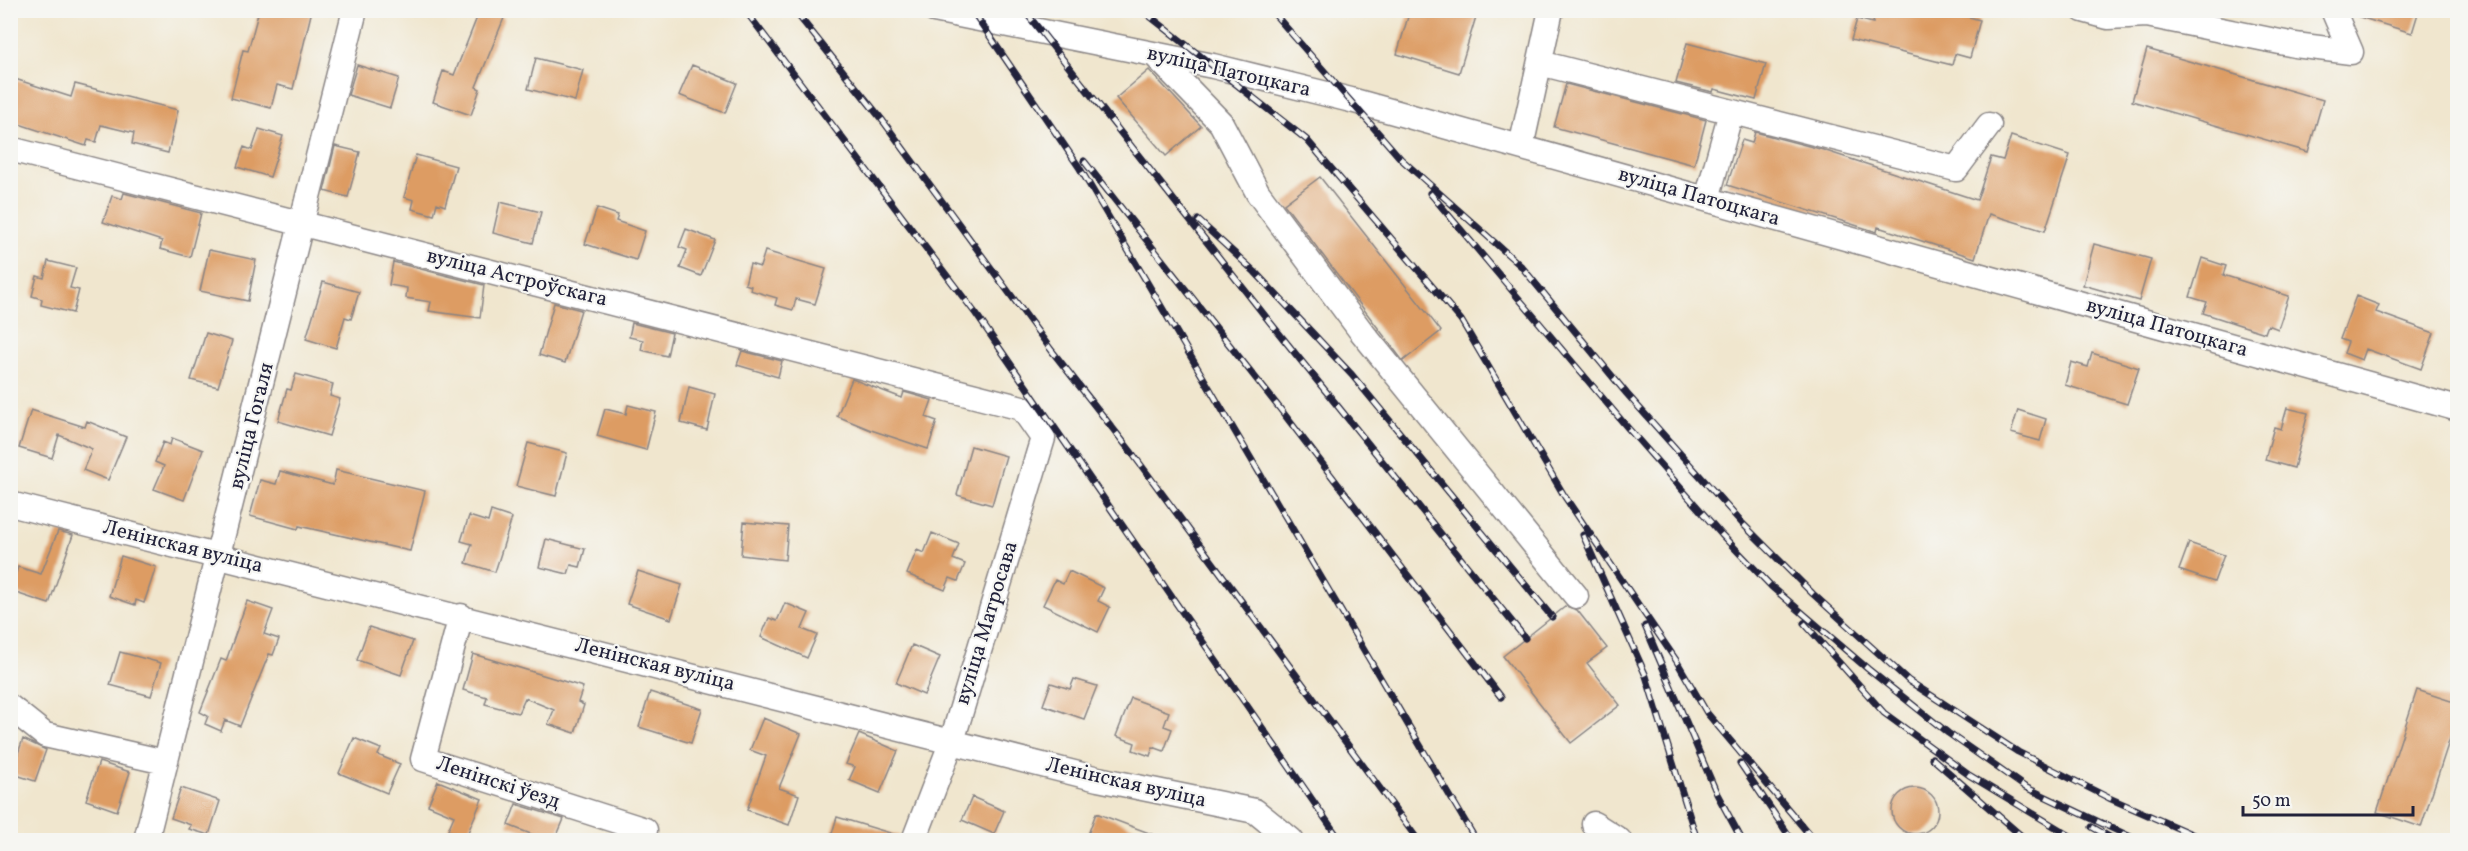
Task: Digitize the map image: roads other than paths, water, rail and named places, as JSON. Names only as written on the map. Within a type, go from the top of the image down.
[{"type":"street","name":"вуліца Гогаля","points":[[146,840],[355,10]]},
{"type":"street","name":"вуліца Патоцкага","points":[[934,10],[1155,54],[1351,100],[2457,409]]},
{"type":"street","points":[[1521,147],[1551,10]]},
{"type":"street","points":[[2083,10],[2108,17],[2147,15],[2295,45],[2351,52],[2333,10]]},
{"type":"street","points":[[1155,54],[1221,123],[1258,193],[1354,322],[1576,596]]},
{"type":"street","points":[[1540,63],[1956,169],[1989,125]]},
{"type":"street","points":[[1707,199],[1731,111]]},
{"type":"street","name":"вуліца Астроўскага","points":[[10,149],[1022,408]]},
{"type":"street","name":"вуліца Матросава","points":[[914,840],[952,741],[1043,438],[1022,408]]},
{"type":"street","name":"Ленінская вуліца","points":[[10,504],[461,616],[1098,779],[1255,812],[1291,840]]},
{"type":"street","name":"Ленінскі ўезд","points":[[461,616],[423,759],[645,830]]},
{"type":"street","points":[[10,707],[45,735],[165,762]]},
{"type":"street","points":[[1594,824],[1619,840]]},
{"type":"railway","points":[[745,10],[976,314],[1340,840]]},
{"type":"railway","points":[[794,10],[883,121],[1418,840]]},
{"type":"railway","points":[[972,10],[1079,167],[1476,840]]},
{"type":"railway","points":[[1024,10],[1269,321],[1525,638]]},
{"type":"railway","points":[[1142,10],[1307,140],[1461,320],[1565,497],[1676,660],[1707,713],[1814,840]]},
{"type":"railway","points":[[1271,10],[1401,159],[1521,266],[1627,394],[1741,522],[1813,594],[1909,681],[2018,752],[2109,798],[2205,840]]},
{"type":"railway","points":[[1084,161],[1281,410],[1501,697]]},
{"type":"railway","points":[[1430,193],[1627,427],[1722,535],[1772,587],[1868,669],[1948,733],[2025,787],[2137,840]]},
{"type":"railway","points":[[1198,220],[1255,272],[1352,375],[1552,617]]},
{"type":"railway","points":[[1583,535],[1646,676],[1697,840]]},
{"type":"railway","points":[[1804,623],[1884,713],[1969,775],[2077,840]]},
{"type":"railway","points":[[1645,626],[1717,794],[1742,840]]},
{"type":"railway","points":[[1932,758],[2026,840]]},
{"type":"railway","points":[[1740,763],[1792,840]]},
{"type":"railway","points":[[2092,827],[2115,840]]}]
